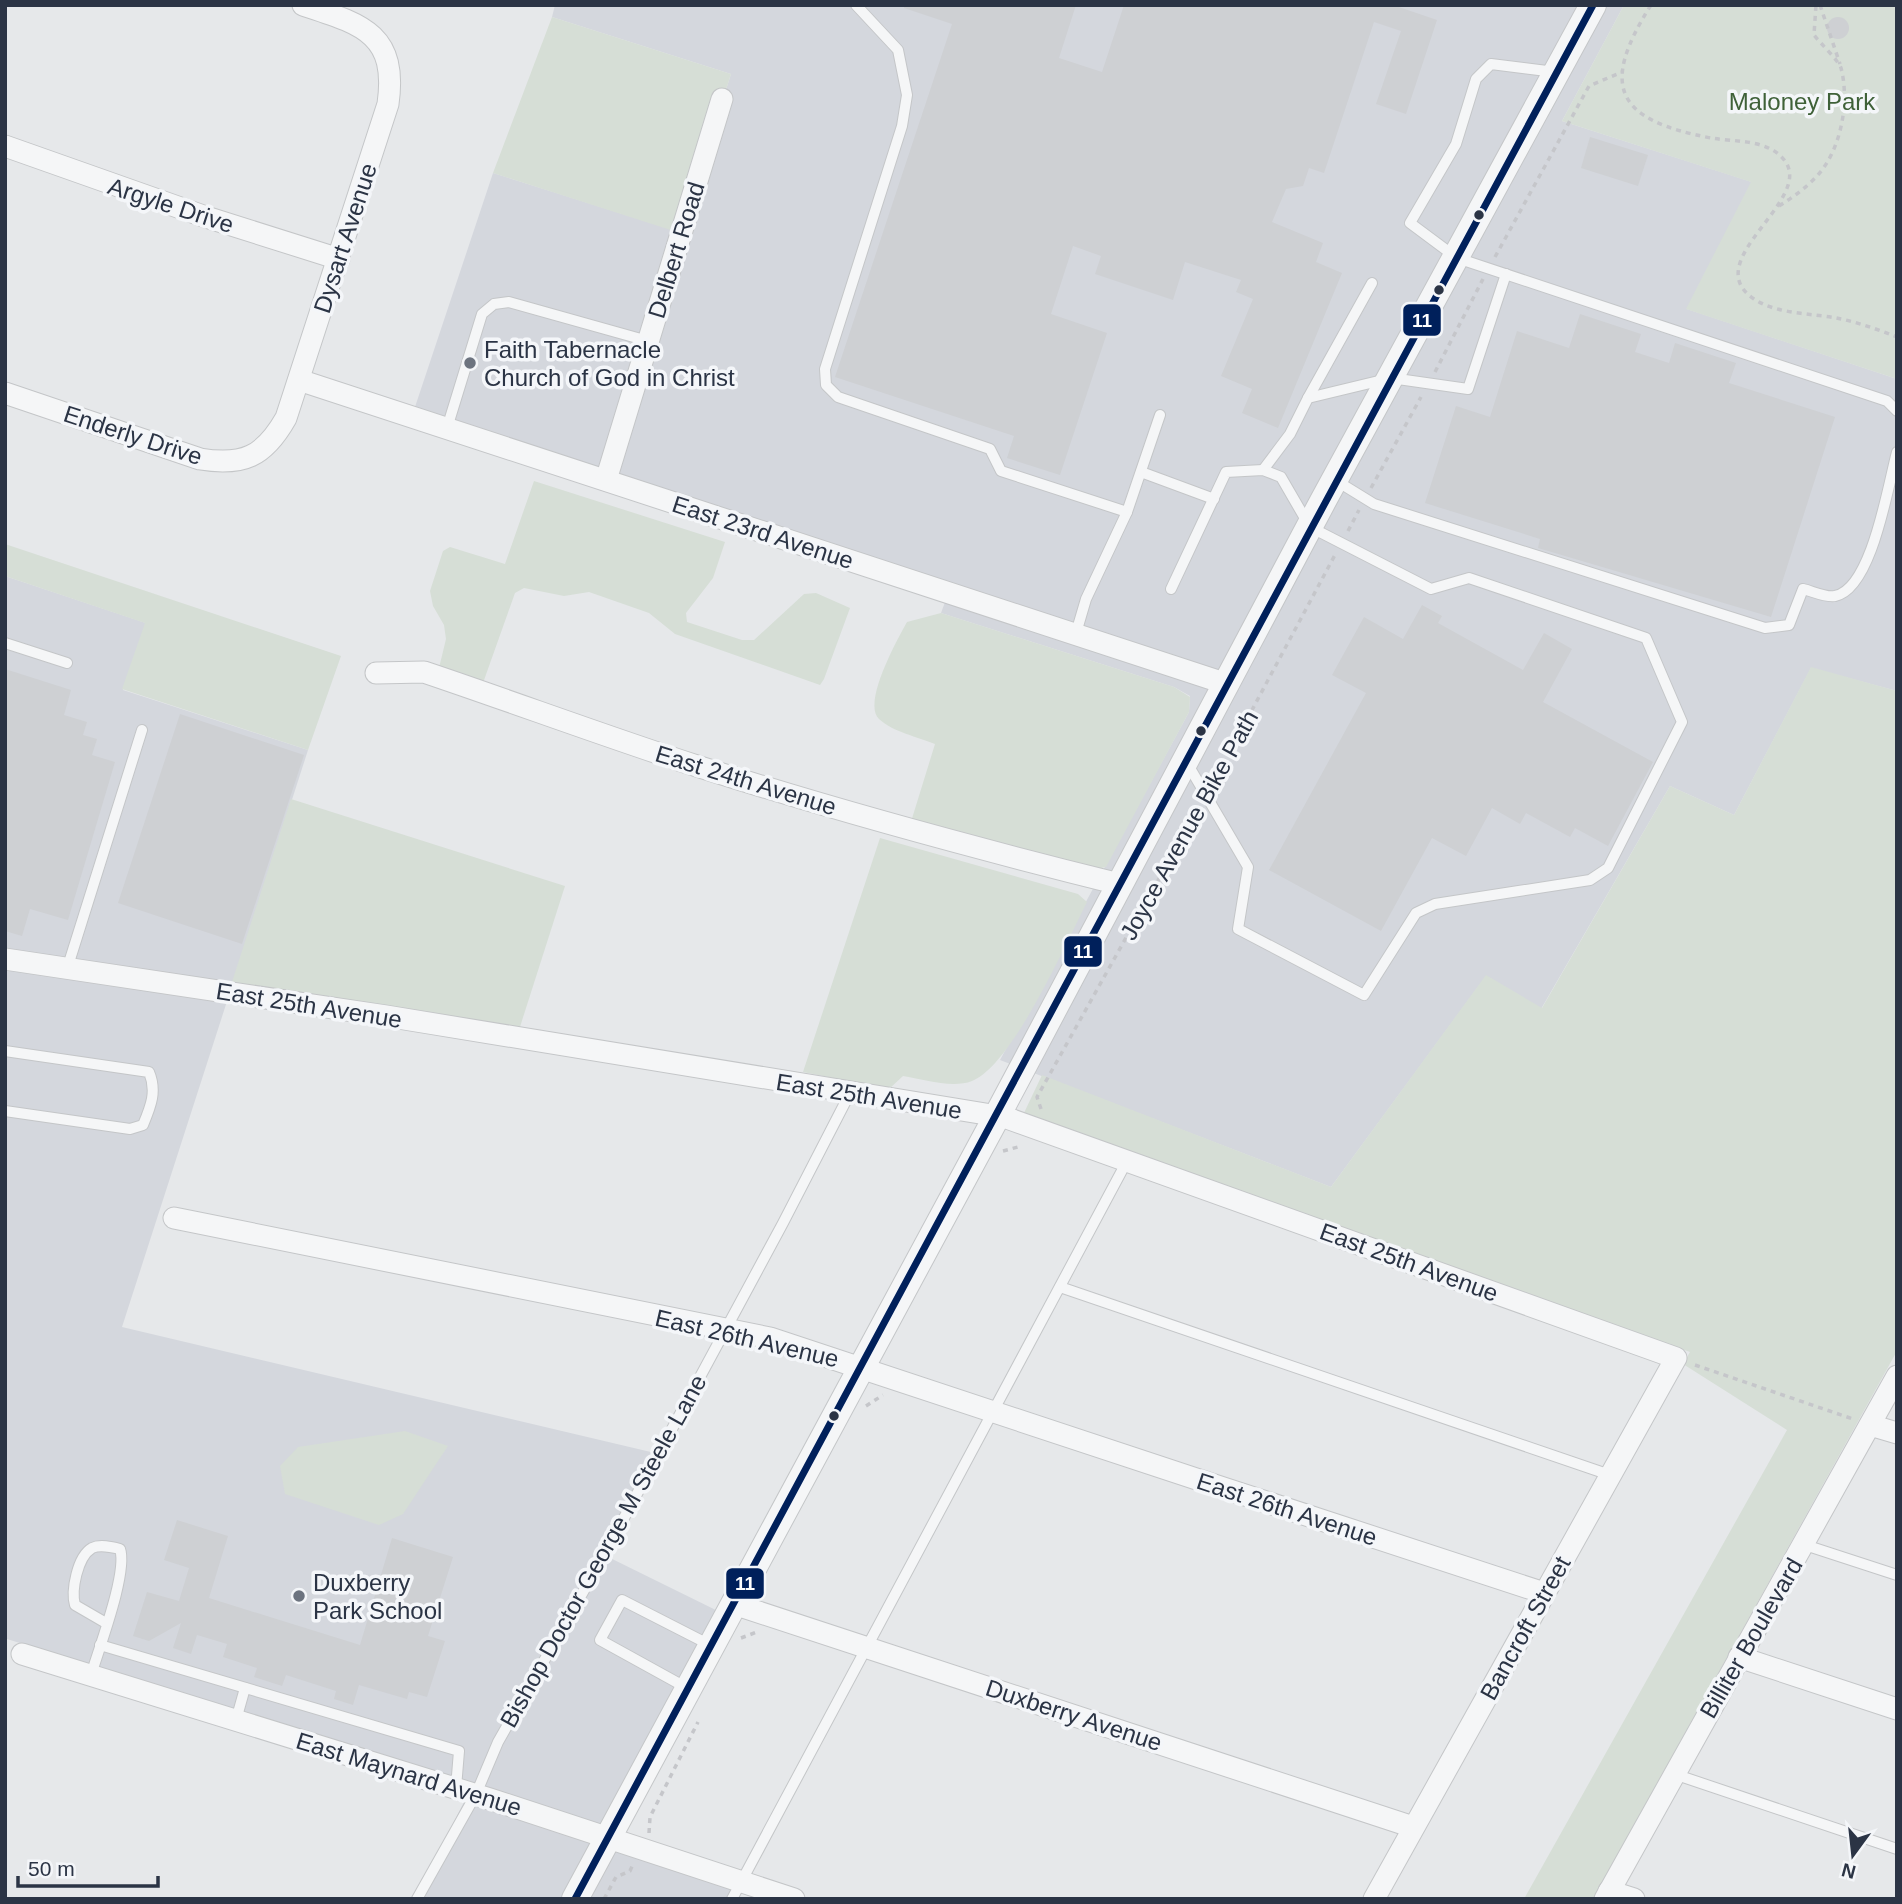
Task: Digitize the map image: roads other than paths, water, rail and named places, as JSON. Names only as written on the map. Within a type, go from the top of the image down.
[{"type":"street","name":"Dysart Avenue","points":[[286,418],[388,104],[392,80],[387,55],[372,32],[347,19],[303,5]]},
{"type":"street","points":[[575,1899],[997,1116],[1335,480],[1593,5]]},
{"type":"street","name":"Delbert Road","points":[[606,480],[722,99]]},
{"type":"street","name":"Argyle Drive","points":[[5,146],[166,204],[339,258]]},
{"type":"street","name":"East 23rd Avenue","points":[[299,380],[1227,684]]},
{"type":"street","name":"Enderly Drive","points":[[5,393],[200,458],[229,464],[257,454],[275,438],[286,418]]},
{"type":"street","name":"East 24th Avenue","points":[[376,673],[424,672],[685,762],[811,801],[1002,855],[1119,884]]},
{"type":"street","name":"East 25th Avenue","points":[[5,959],[386,1016],[997,1116],[1676,1358]]},
{"type":"street","name":"East 26th Avenue","points":[[174,1217],[770,1338],[1544,1593]]},
{"type":"street","name":"Bancroft Street","points":[[1374,1899],[1676,1358]]},
{"type":"street","name":"Billiter Boulevard","points":[[1607,1895],[1739,1657],[1805,1545],[1897,1376]]},
{"type":"street","points":[[1870,1424],[1897,1433]]},
{"type":"street","name":"Duxberry Avenue","points":[[734,1604],[1413,1826]]},
{"type":"street","name":"East Maynard Avenue","points":[[22,1654],[639,1847],[736,1890],[794,1899]]},
{"type":"street","points":[[1739,1657],[1897,1709]]},
{"type":"street","points":[[1607,1895],[1634,1899]]},
{"type":"lane","points":[[856,5],[898,50],[906,95],[902,126],[825,369],[826,385],[838,397],[990,449],[1002,471],[1127,512]]},
{"type":"lane","points":[[1557,72],[1491,64],[1476,79],[1456,144],[1410,223],[1457,258],[1887,401],[1897,411]]},
{"type":"lane","points":[[1308,398],[1391,378],[1468,389],[1506,274]]},
{"type":"lane","points":[[1263,470],[1290,434],[1372,283]]},
{"type":"lane","points":[[447,428],[482,314],[494,304],[509,302],[648,341]]},
{"type":"lane","points":[[1076,633],[1086,599],[1127,512],[1160,415]]},
{"type":"lane","points":[[1335,480],[1366,499],[1765,628],[1789,625],[1803,589],[1833,597],[1848,590],[1865,568],[1897,452]]},
{"type":"lane","points":[[1171,590],[1226,472],[1263,470],[1281,477],[1310,527],[1431,589],[1469,578],[1646,638],[1682,722],[1608,867],[1590,880],[1435,904],[1416,913],[1364,995],[1238,929],[1248,867],[1185,761]]},
{"type":"lane","points":[[1141,472],[1213,499]]},
{"type":"lane","points":[[5,643],[67,663]]},
{"type":"lane","points":[[67,969],[142,730]]},
{"type":"lane","points":[[5,1051],[149,1072],[154,1085],[152,1104],[144,1125],[130,1129],[5,1111]]},
{"type":"lane","name":"Bishop Doctor George M Steele Lane","points":[[417,1899],[466,1791],[498,1742],[604,1555],[850,1093]]},
{"type":"lane","points":[[736,1890],[1126,1163]]},
{"type":"lane","points":[[1060,1287],[1610,1475]]},
{"type":"lane","points":[[1805,1545],[1897,1575]]},
{"type":"lane","points":[[91,1675],[124,1561],[120,1549],[104,1546],[93,1548],[85,1555],[72,1595],[75,1605],[106,1623]]},
{"type":"lane","points":[[688,1688],[600,1640],[622,1600],[712,1646]]},
{"type":"lane","points":[[100,1645],[459,1751],[466,1791]]},
{"type":"lane","points":[[236,1720],[245,1688]]},
{"type":"lane","points":[[1673,1774],[1897,1849]]},
{"type":"place","name":"Faith Tabernacle Church of God in Christ","points":[[470,363]]},
{"type":"place","name":"Duxberry Park School","points":[[299,1596]]},
{"type":"park label","name":"Maloney Park","points":[[1802,101]]}]
